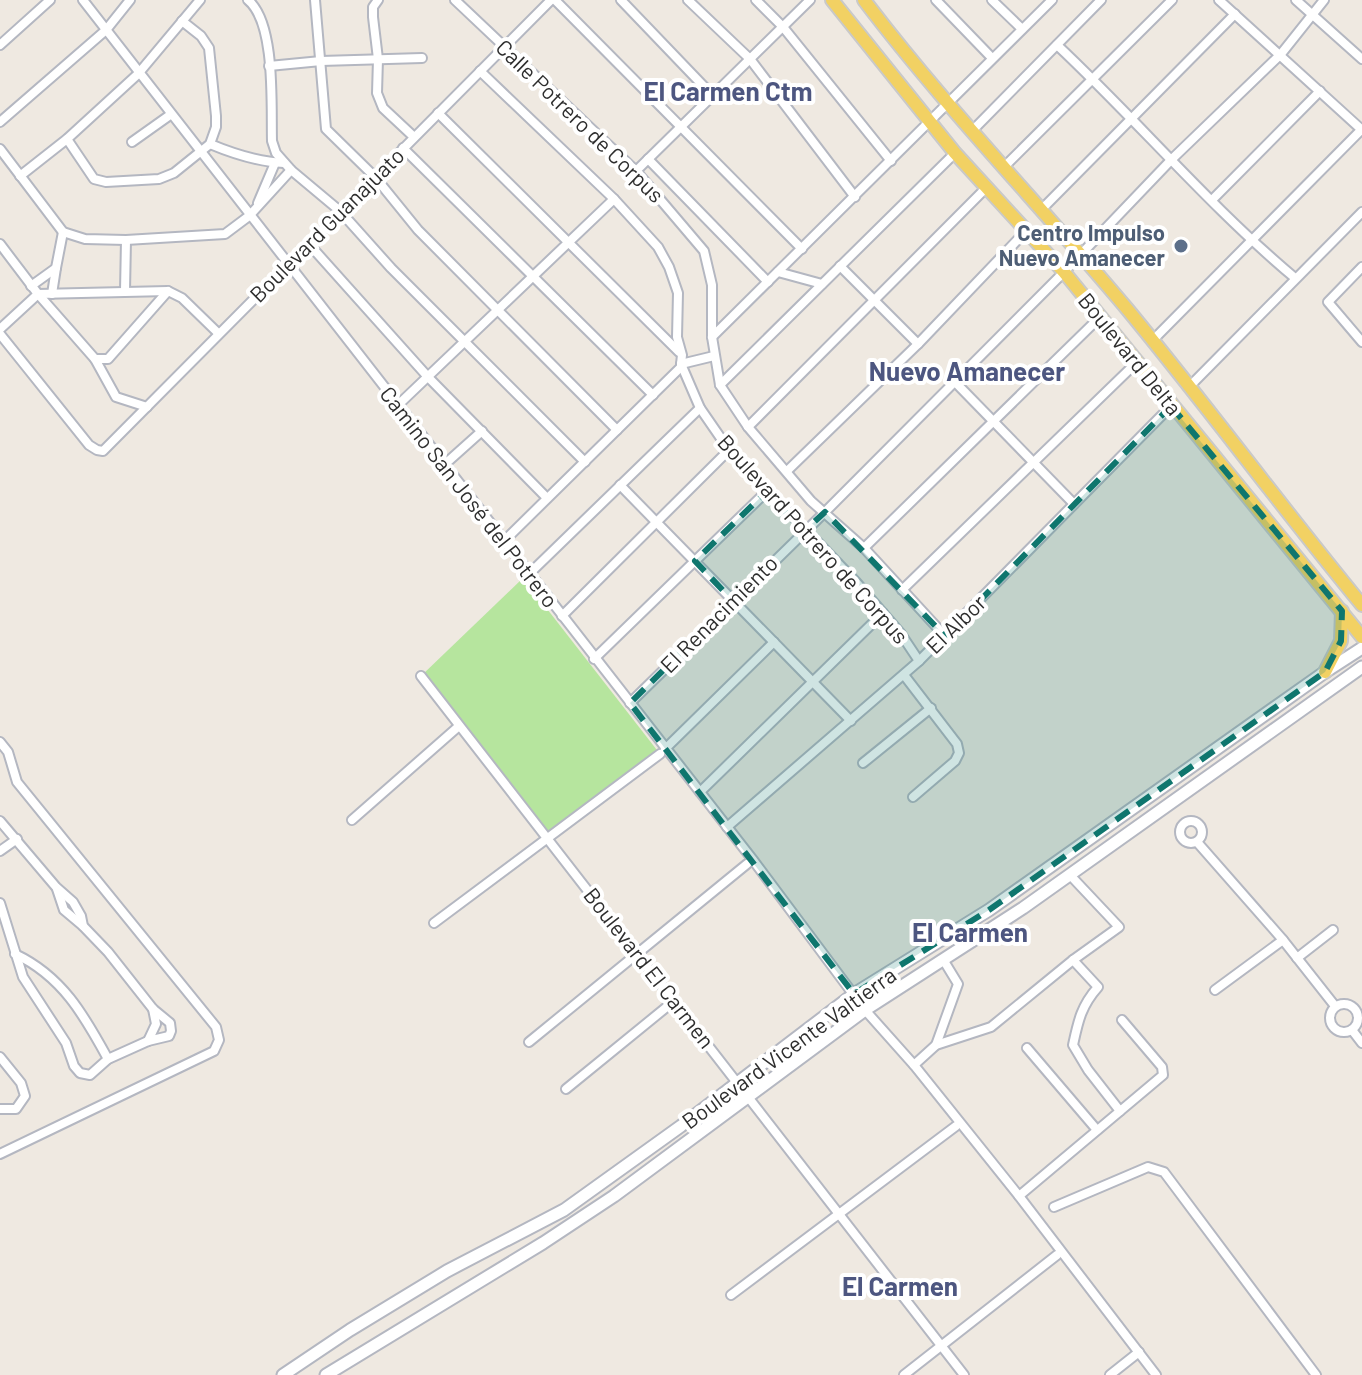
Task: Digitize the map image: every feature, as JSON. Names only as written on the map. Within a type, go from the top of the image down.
[{"type":"main road","name":"Boulevard Delta","points":[[832,0],[955,153],[1064,272],[1362,637]]},
{"type":"main road","name":"Boulevard Delta","points":[[864,0],[971,132],[1080,254],[1190,386],[1362,605]]},
{"type":"main road","points":[[1207,448],[1224,447],[1227,438],[1224,430]]},
{"type":"main road","points":[[1250,501],[1255,486],[1274,492]]},
{"type":"main road","points":[[1325,672],[1341,641],[1342,611]]},
{"type":"main road","name":"Boulevard Vicente Valtierra","points":[[283,1375],[447,1271],[564,1210],[739,1083],[854,994],[989,910],[1362,648]]},
{"type":"main road","name":"Boulevard Vicente Valtierra","points":[[326,1375],[580,1219],[865,1010],[944,961],[1070,875],[1362,667]]},
{"type":"street","points":[[0,45],[50,0]]},
{"type":"street","name":"Camino San José del Potrero","points":[[83,0],[170,115],[252,213],[287,264],[630,703],[663,751],[700,792],[865,1010],[914,1065],[1019,1196],[1156,1375]]},
{"type":"street","points":[[0,122],[106,30],[130,0]]},
{"type":"street","points":[[20,176],[67,139],[138,74],[200,0]]},
{"type":"street","points":[[248,0],[265,27],[272,141],[283,166],[340,211],[464,342],[585,462]]},
{"type":"street","points":[[315,0],[326,129],[375,177],[418,230],[617,430]]},
{"type":"street","points":[[378,0],[373,7],[373,17],[379,101],[414,137]]},
{"type":"street","name":"Calle Potrero de Corpus","points":[[455,0],[502,50],[636,171],[704,251],[712,285],[712,337],[720,385],[748,427],[822,514],[864,548],[945,636]]},
{"type":"street","points":[[553,0],[802,249]]},
{"type":"street","name":"Boulevard Guanajuato","points":[[0,332],[89,445],[103,451],[553,0]]},
{"type":"street","points":[[621,0],[713,96]]},
{"type":"street","points":[[688,0],[750,59],[855,197]]},
{"type":"street","points":[[756,0],[783,27],[891,161]]},
{"type":"street","points":[[636,171],[810,0]]},
{"type":"street","points":[[936,0],[992,58]]},
{"type":"street","points":[[992,0],[1022,29]]},
{"type":"street","points":[[712,337],[1051,0]]},
{"type":"street","points":[[971,132],[1101,0]]},
{"type":"street","points":[[1003,168],[1095,80],[1172,0]]},
{"type":"street","points":[[1152,341],[1362,129],[1219,0]]},
{"type":"street","points":[[1296,0],[1362,59]]},
{"type":"street","name":"El Renacimiento","points":[[630,703],[1064,272],[1172,159],[1281,54],[1324,0]]},
{"type":"street","points":[[1041,210],[1235,14]]},
{"type":"street","points":[[67,139],[90,176],[106,182],[166,177],[210,144],[216,116],[209,48],[201,36],[182,21]]},
{"type":"street","points":[[1057,45],[1133,118],[1251,241],[1295,278]]},
{"type":"street","points":[[269,66],[422,58]]},
{"type":"street","name":"Boulevard Potrero de Corpus","points":[[480,71],[614,199],[658,247],[675,279],[681,362],[700,408],[729,450],[766,492],[842,567],[883,613],[919,661]]},
{"type":"street","points":[[1212,200],[1320,91]]},
{"type":"street","points":[[438,113],[569,242],[681,362]]},
{"type":"street","points":[[132,142],[170,115]]},
{"type":"street","points":[[210,144],[283,166]]},
{"type":"street","points":[[403,148],[653,395]]},
{"type":"street","points":[[0,149],[63,232],[77,238],[126,240],[225,234],[252,213],[283,166]]},
{"type":"street","points":[[720,385],[955,153]]},
{"type":"street","points":[[648,159],[768,282]]},
{"type":"street","points":[[252,213],[283,166]]},
{"type":"street","points":[[748,427],[986,188]]},
{"type":"street","points":[[397,406],[614,199]]},
{"type":"street","points":[[1190,386],[1362,212]]},
{"type":"street","points":[[787,471],[918,344],[1026,231]]},
{"type":"street","points":[[52,294],[63,232]]},
{"type":"street","points":[[125,291],[126,240]]},
{"type":"street","points":[[308,243],[428,377],[547,498]]},
{"type":"street","points":[[0,244],[31,286],[95,359],[116,397],[147,407]]},
{"type":"street","points":[[840,266],[918,344]]},
{"type":"street","points":[[31,286],[56,268]]},
{"type":"street","points":[[1361,270],[1328,302],[1362,342]]},
{"type":"street","points":[[778,272],[822,284]]},
{"type":"street","points":[[95,359],[108,359],[168,291]]},
{"type":"street","points":[[0,332],[38,294],[168,291],[182,298],[218,333]]},
{"type":"street","points":[[864,548],[1100,317]]},
{"type":"street","points":[[504,541],[653,395],[681,362],[714,356]]},
{"type":"street","points":[[902,590],[1136,363]]},
{"type":"street","points":[[954,381],[1074,504]]},
{"type":"street","name":"El Albor","points":[[727,827],[919,661],[1171,406]]},
{"type":"street","points":[[529,574],[700,408]]},
{"type":"street","points":[[444,465],[482,431]]},
{"type":"street","points":[[562,616],[729,450]]},
{"type":"street","points":[[620,485],[851,721]]},
{"type":"street","points":[[594,659],[766,492]]},
{"type":"street","points":[[700,792],[883,613]]},
{"type":"street","points":[[434,923],[663,751],[774,642]]},
{"type":"street","points":[[904,675],[957,744],[959,753],[955,761],[913,797]]},
{"type":"street","name":"Boulevard El Carmen","points":[[421,676],[964,1375]]},
{"type":"street","points":[[863,763],[931,708]]},
{"type":"street","points":[[352,820],[459,726]]},
{"type":"street","points":[[0,742],[8,752],[17,782],[216,1027],[219,1040],[214,1051],[0,1154]]},
{"type":"street","points":[[0,821],[56,887],[73,902],[83,926],[153,1009],[170,1023],[171,1031],[165,1038],[148,1041],[108,1059],[90,1075],[76,1070],[66,1043],[33,994],[15,954],[0,903]]},
{"type":"street","points":[[0,851],[17,839]]},
{"type":"street","points":[[1197,842],[1283,940],[1335,1006]]},
{"type":"street","points":[[529,1042],[747,864]]},
{"type":"street","points":[[914,1065],[936,1045],[991,1027],[1119,927],[1070,875]]},
{"type":"street","points":[[1297,958],[1333,930]]},
{"type":"street","points":[[1215,990],[1283,940]]},
{"type":"street","points":[[15,954],[40,967],[59,985],[93,1031],[108,1059]]},
{"type":"street","points":[[1073,960],[1098,987],[1085,1001],[1073,1045],[1120,1111]]},
{"type":"street","points":[[936,1045],[958,984],[944,961]]},
{"type":"street","points":[[566,1089],[674,1001]]},
{"type":"street","points":[[1348,1004],[1357,1013],[1356,1025],[1352,1030],[1340,1032],[1334,1029],[1329,1017],[1335,1006],[1348,1004]]},
{"type":"street","points":[[148,1041],[156,1024],[153,1009]]},
{"type":"street","points":[[1019,1196],[1164,1072],[1122,1020]]},
{"type":"street","points":[[1352,1030],[1362,1043]]},
{"type":"street","points":[[1027,1048],[1097,1130]]},
{"type":"street","points":[[0,1057],[21,1083],[25,1096],[16,1109],[0,1109]]},
{"type":"street","points":[[731,1295],[956,1126]]},
{"type":"street","points":[[1054,1207],[1148,1167],[1164,1172],[1316,1375]]},
{"type":"street","points":[[904,1375],[1057,1255]]},
{"type":"street","points":[[1110,1375],[1139,1352]]},
{"type":"highlighted area","points":[[1171,406],[1342,611],[1341,641],[1325,672],[989,910],[854,994],[630,703],[733,601],[695,561],[766,492],[804,531],[825,512],[945,636]]},
{"type":"green space","points":[[523,578],[660,754],[546,839],[421,676]]},
{"type":"place","name":"Centro Impulso Nuevo Amanecer","points":[[1181,246]]},
{"type":"district","name":"El Carmen Ctm","points":[[728,92]]},
{"type":"district","name":"Nuevo Amanecer","points":[[967,372]]},
{"type":"district","name":"El Carmen","points":[[970,933]]},
{"type":"district","name":"El Carmen","points":[[900,1287]]}]
